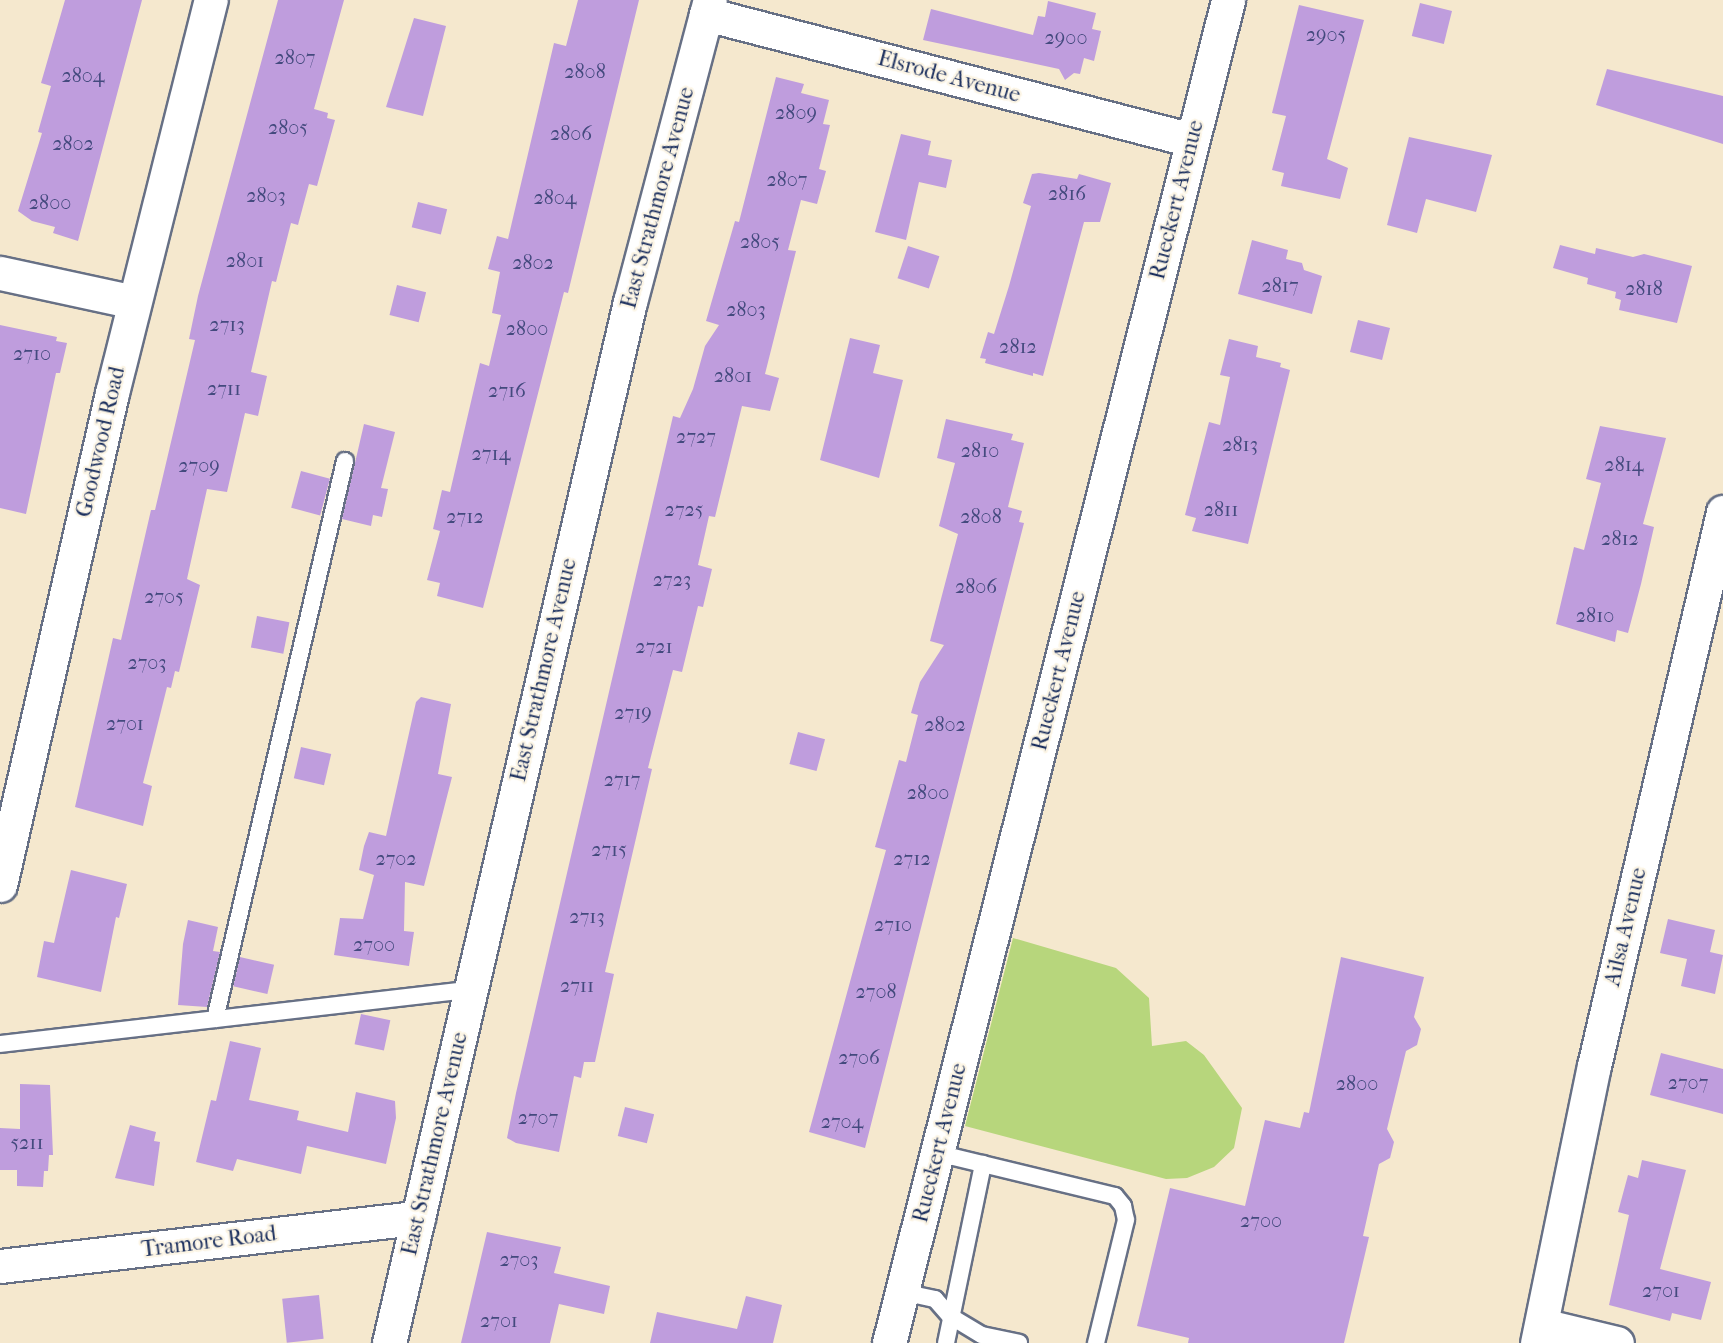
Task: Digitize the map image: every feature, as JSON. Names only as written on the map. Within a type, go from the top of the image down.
[{"type":"street","name":"Goodwood Road","points":[[0,885],[134,302],[211,0]]},
{"type":"street","name":"Rueckert Avenue","points":[[890,1343],[1228,0]]},
{"type":"street","name":"Elsrode Avenue","points":[[708,7],[1192,140]]},
{"type":"street","name":"East Strathmore Avenue","points":[[389,1343],[630,302],[708,7]]},
{"type":"street","points":[[0,273],[134,302]]},
{"type":"street","name":"Ailsa Avenue","points":[[1539,1334],[1594,1066],[1723,512]]},
{"type":"street","name":"Tramore Road","points":[[0,1266],[417,1218]]},
{"type":"street","points":[[1539,1334],[1617,1343]]},
{"type":"lane","points":[[215,1019],[345,461]]},
{"type":"lane","points":[[0,1044],[470,990]]},
{"type":"lane","points":[[937,1154],[1115,1196],[1123,1206],[1126,1220],[1096,1343]]},
{"type":"lane","points":[[946,1343],[983,1164]]},
{"type":"lane","points":[[902,1292],[935,1299],[950,1316],[982,1335],[1019,1343]]},
{"type":"green space","points":[[1013,938],[1116,968],[1149,998],[1152,1046],[1186,1041],[1204,1055],[1242,1108],[1234,1148],[1214,1167],[1187,1178],[1166,1179],[965,1126]]},
{"type":"building","points":[[65,0],[142,0],[78,241],[53,233],[55,227],[32,221],[18,211],[42,133],[38,132],[51,86],[41,83]]},
{"type":"building","points":[[278,0],[344,0],[314,109],[328,113],[327,118],[335,120],[317,186],[309,184],[298,225],[291,223],[276,282],[272,281],[251,372],[267,376],[258,416],[245,413],[227,492],[207,489],[187,579],[200,585],[179,672],[175,671],[171,688],[167,687],[143,783],[152,786],[143,826],[75,807],[113,638],[121,640],[151,510],[155,510],[195,340],[189,339],[198,296]]},
{"type":"building","points":[[578,0],[639,0],[568,293],[564,292],[483,608],[437,596],[440,583],[427,580],[440,531],[433,529],[442,490],[450,492],[480,363],[489,366],[501,315],[492,313],[500,272],[488,269],[497,236],[508,239],[554,43],[566,46]]},
{"type":"building","points":[[1048,1],[1096,13],[1092,29],[1101,31],[1094,61],[1084,58],[1080,74],[1074,73],[1065,80],[1059,69],[923,40],[931,9],[1033,35],[1038,16],[1045,17]]},
{"type":"building","points":[[1420,3],[1452,11],[1444,44],[1412,36]]},
{"type":"building","points":[[1299,5],[1364,20],[1327,159],[1348,168],[1340,199],[1281,186],[1284,173],[1272,170],[1286,116],[1272,113]]},
{"type":"building","points":[[414,18],[446,26],[423,116],[386,107]]},
{"type":"building","points":[[1607,69],[1723,96],[1723,144],[1596,105]]},
{"type":"building","points":[[776,77],[804,84],[801,93],[829,100],[823,124],[830,125],[819,169],[826,171],[817,204],[801,200],[788,250],[796,251],[765,374],[779,378],[770,411],[742,406],[715,517],[709,516],[698,565],[712,569],[703,607],[698,606],[682,672],[673,670],[648,768],[652,769],[605,972],[614,974],[595,1062],[584,1062],[581,1078],[574,1076],[559,1152],[516,1143],[507,1138],[516,1093],[673,416],[680,418],[693,389],[705,346],[719,325],[706,321],[735,221],[739,222]]},
{"type":"building","points":[[901,134],[931,141],[928,155],[952,160],[946,188],[919,182],[906,240],[875,232]]},
{"type":"building","points":[[1409,137],[1492,155],[1476,212],[1426,199],[1417,233],[1387,225]]},
{"type":"building","points":[[1032,174],[1077,179],[1079,174],[1111,183],[1100,222],[1084,222],[1043,376],[1033,373],[1033,376],[985,363],[986,359],[980,358],[988,332],[994,334],[1009,286],[1031,206],[1023,203]]},
{"type":"building","points":[[418,202],[447,209],[441,234],[412,227]]},
{"type":"building","points":[[1252,240],[1288,250],[1286,259],[1302,263],[1304,270],[1322,276],[1312,314],[1238,294]]},
{"type":"building","points":[[1560,245],[1595,254],[1596,248],[1633,257],[1644,254],[1692,266],[1677,323],[1619,310],[1621,300],[1615,298],[1616,292],[1587,284],[1588,278],[1553,268]]},
{"type":"building","points":[[908,246],[939,256],[929,289],[897,278]]},
{"type":"building","points":[[397,285],[426,292],[419,322],[390,315]]},
{"type":"building","points":[[1358,320],[1390,328],[1382,360],[1350,352]]},
{"type":"building","points":[[0,325],[57,337],[56,341],[67,343],[60,373],[56,373],[26,514],[0,508]]},
{"type":"building","points":[[850,338],[880,345],[873,373],[903,380],[879,478],[820,460]]},
{"type":"building","points":[[1229,339],[1258,346],[1256,357],[1281,363],[1280,367],[1290,370],[1248,544],[1192,531],[1196,518],[1185,515],[1209,422],[1220,425],[1230,377],[1220,375]]},
{"type":"building","points":[[946,419],[1013,434],[1011,440],[1024,443],[1008,507],[1022,511],[1019,522],[1024,523],[865,1148],[809,1132],[886,850],[875,847],[899,760],[906,762],[918,715],[911,713],[920,682],[944,645],[930,641],[958,534],[939,526],[955,463],[937,458]]},
{"type":"building","points":[[364,424],[395,432],[381,488],[388,489],[382,517],[373,515],[371,526],[342,519]]},
{"type":"building","points":[[1600,426],[1666,438],[1643,524],[1654,527],[1641,584],[1628,633],[1617,630],[1615,642],[1556,624],[1574,547],[1584,550],[1601,483],[1586,479]]},
{"type":"building","points":[[301,471],[330,479],[320,515],[291,508]]},
{"type":"building","points":[[257,616],[289,622],[283,654],[251,647]]},
{"type":"building","points":[[421,697],[451,704],[438,774],[452,777],[424,886],[405,882],[404,931],[414,932],[409,966],[334,955],[340,918],[363,919],[374,875],[359,870],[364,846],[369,832],[386,836],[416,702]]},
{"type":"building","points":[[798,732],[825,739],[817,771],[789,764]]},
{"type":"building","points":[[301,747],[331,754],[324,785],[294,778]]},
{"type":"building","points":[[71,870],[127,884],[119,918],[116,917],[101,992],[37,977],[44,941],[54,943]]},
{"type":"building","points":[[1668,919],[1715,930],[1710,952],[1723,955],[1715,994],[1681,986],[1687,959],[1660,953]]},
{"type":"building","points":[[188,920],[218,927],[213,951],[220,952],[207,1007],[178,1005],[183,944]]},
{"type":"building","points":[[240,957],[274,965],[267,994],[233,986]]},
{"type":"building","points":[[1341,957],[1424,977],[1414,1017],[1421,1029],[1417,1045],[1406,1051],[1387,1129],[1394,1142],[1390,1158],[1379,1164],[1363,1236],[1369,1237],[1344,1343],[1188,1343],[1189,1338],[1137,1326],[1170,1188],[1245,1206],[1265,1120],[1300,1128],[1304,1112],[1309,1113]]},
{"type":"building","points":[[361,1014],[390,1020],[384,1051],[355,1044]]},
{"type":"building","points":[[230,1041],[261,1048],[249,1100],[299,1111],[297,1120],[348,1132],[356,1092],[395,1101],[396,1118],[386,1164],[307,1146],[301,1174],[237,1159],[233,1171],[196,1162],[211,1100],[216,1101]]},
{"type":"building","points":[[1661,1053],[1723,1069],[1723,1114],[1650,1095]]},
{"type":"building","points":[[20,1084],[50,1085],[53,1155],[49,1155],[48,1171],[44,1171],[43,1187],[17,1186],[17,1170],[0,1170],[0,1128],[20,1129]]},
{"type":"building","points":[[625,1107],[654,1114],[647,1143],[618,1136]]},
{"type":"building","points":[[130,1125],[156,1132],[154,1141],[160,1142],[154,1186],[115,1178]]},
{"type":"building","points":[[1642,1160],[1686,1170],[1660,1269],[1711,1282],[1701,1320],[1672,1313],[1670,1321],[1609,1305],[1629,1215],[1618,1212],[1628,1175],[1638,1178]]},
{"type":"building","points":[[487,1232],[561,1247],[554,1273],[610,1286],[604,1314],[559,1304],[550,1343],[461,1343]]},
{"type":"building","points":[[319,1295],[324,1339],[287,1343],[282,1299]]},
{"type":"building","points":[[746,1296],[782,1305],[773,1343],[650,1343],[657,1312],[737,1329]]}]
